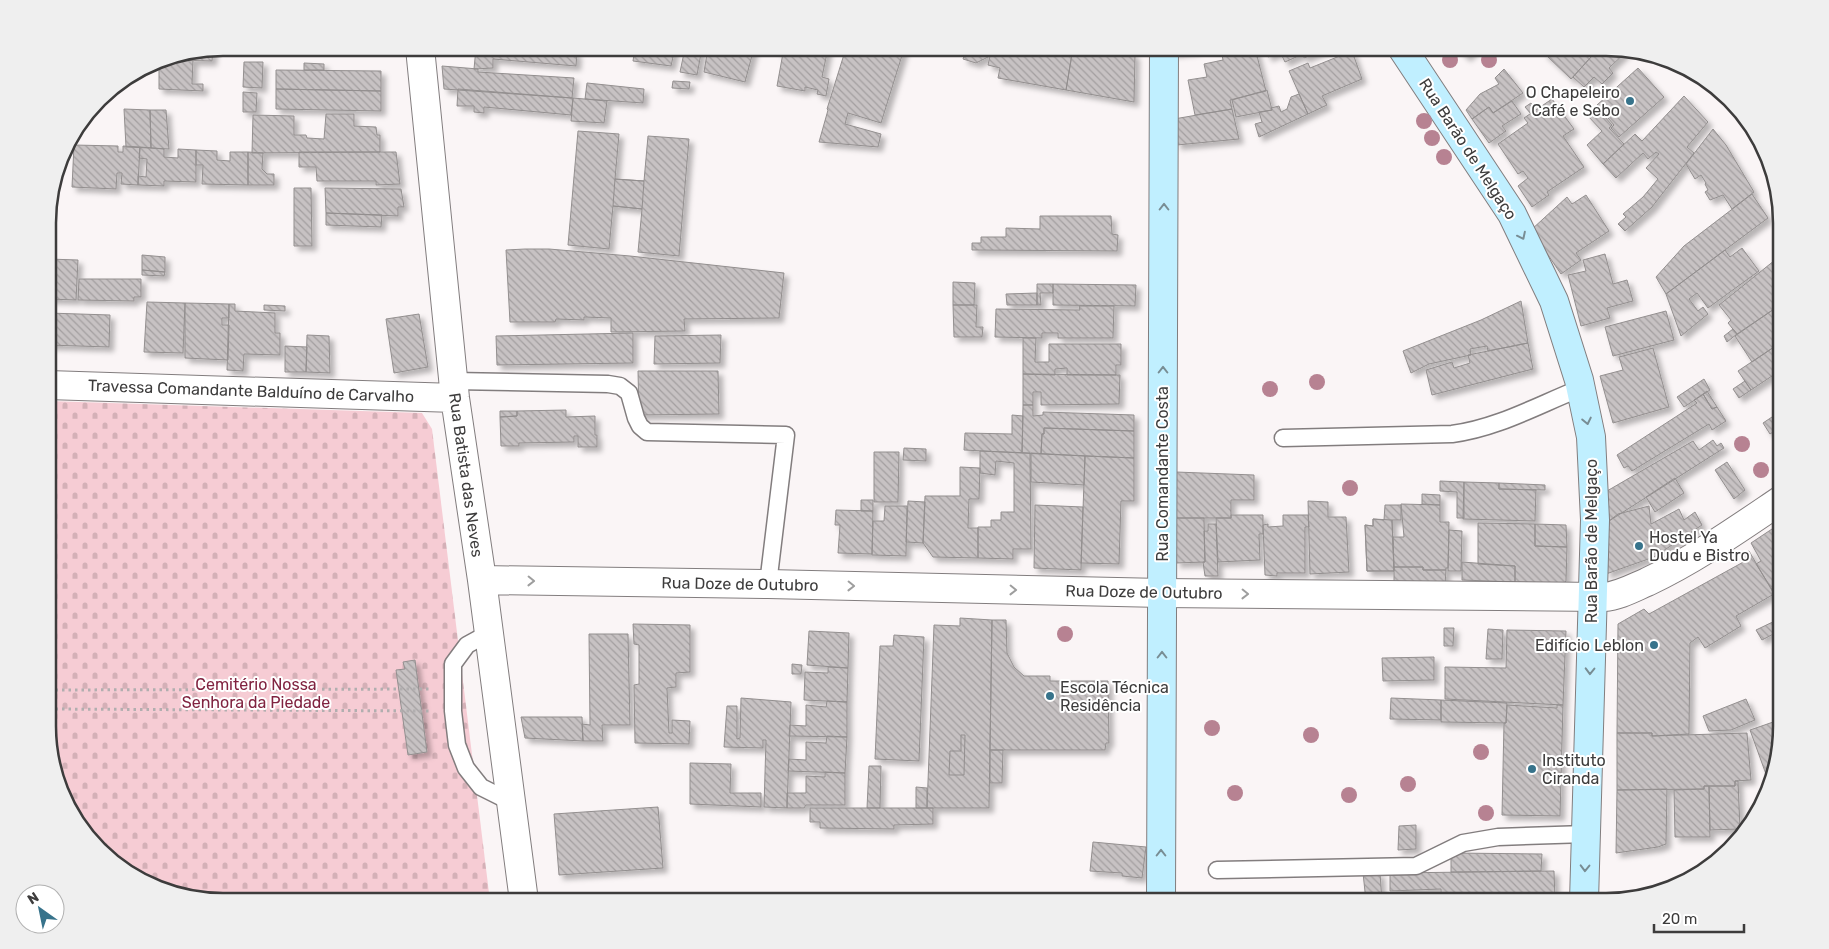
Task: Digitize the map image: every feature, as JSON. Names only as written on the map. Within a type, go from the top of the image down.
[{"type":"street","name":"Rua Comandante Costa","points":[[1161,892],[1164,56]]},
{"type":"street","name":"Rua Barão de Melgaço","points":[[1407,56],[1512,214],[1554,301],[1581,388],[1591,447],[1594,520],[1584,892]]},
{"type":"street","name":"Rua Batista das Neves","points":[[421,57],[454,389],[482,580],[523,893]]},
{"type":"street","name":"Travessa Comandante Balduíno de Carvalho","points":[[57,385],[454,389]]},
{"type":"street","name":"Rua Doze de Outubro","points":[[482,580],[1162,593],[1612,596],[1653,579],[1722,539],[1773,505]]},
{"type":"lane","points":[[454,389],[608,384],[620,386],[629,393],[636,418],[640,426],[647,432],[786,435],[768,584]]},
{"type":"lane","points":[[1283,438],[1452,434],[1473,431],[1506,420],[1544,402],[1581,388]]},
{"type":"lane","points":[[489,633],[467,645],[453,664],[453,712],[457,745],[466,768],[481,787],[511,802]]},
{"type":"lane","points":[[1217,870],[1416,866],[1463,844],[1498,837],[1586,834]]},
{"type":"path","points":[[56,690],[452,689]]},
{"type":"path","points":[[56,709],[453,712]]},
{"type":"green space","name":"Cemitério Nossa Senhora da Piedade","points":[[57,401],[422,413],[432,429],[489,893],[224,893],[202,891],[170,884],[131,865],[98,836],[84,818],[65,779],[58,747],[56,725]]},
{"type":"building","points":[[964,56],[989,56],[976,63],[963,59]]},
{"type":"building","points":[[990,56],[1072,56],[1066,90],[998,78],[1000,68],[988,65]]},
{"type":"building","points":[[1072,56],[1135,56],[1134,102],[1066,90]]},
{"type":"building","points":[[1222,56],[1257,56],[1266,91],[1230,100],[1232,109],[1195,115],[1188,80],[1207,77],[1204,64],[1223,60]]},
{"type":"building","points":[[1282,56],[1298,56],[1285,62]]},
{"type":"building","points":[[1339,56],[1354,56],[1362,79],[1322,96],[1327,105],[1308,114],[1289,71],[1308,63],[1310,68]]},
{"type":"building","points":[[1547,56],[1590,56],[1571,79]]},
{"type":"building","points":[[212,57],[212,61],[186,60]]},
{"type":"building","points":[[475,57],[577,57],[576,66],[493,59],[493,68],[474,69]]},
{"type":"building","points":[[634,57],[673,57],[671,66],[633,61]]},
{"type":"building","points":[[683,57],[700,57],[697,75],[680,72]]},
{"type":"building","points":[[707,57],[752,57],[745,82],[704,72]]},
{"type":"building","points":[[782,57],[826,57],[822,77],[829,79],[826,96],[817,94],[818,90],[805,87],[805,91],[777,86]]},
{"type":"building","points":[[843,57],[902,57],[881,123],[848,113],[845,124],[881,134],[878,147],[819,142]]},
{"type":"building","points":[[1591,57],[1620,57],[1609,68],[1613,73],[1602,84],[1594,77],[1584,87],[1573,77]]},
{"type":"building","points":[[193,60],[192,84],[203,84],[203,91],[159,89],[159,70]]},
{"type":"building","points":[[244,62],[263,62],[262,88],[243,87]]},
{"type":"building","points":[[304,63],[324,64],[324,70],[304,70]]},
{"type":"building","points":[[442,66],[478,69],[478,72],[574,78],[572,98],[444,89]]},
{"type":"building","name":"O Chapeleiro Café e Sebo","points":[[1638,68],[1664,97],[1619,137],[1611,128],[1614,125],[1597,105]]},
{"type":"building","points":[[1504,69],[1523,93],[1493,113],[1489,107],[1472,119],[1466,110],[1480,94],[1499,84],[1495,78]]},
{"type":"building","points":[[276,70],[381,71],[381,91],[276,89]]},
{"type":"building","points":[[673,81],[690,82],[689,89],[672,88]]},
{"type":"building","points":[[587,83],[644,89],[643,103],[585,99]]},
{"type":"building","points":[[276,89],[381,91],[381,111],[276,109]]},
{"type":"building","points":[[458,89],[573,98],[571,115],[484,107],[484,113],[474,112],[474,106],[457,106]]},
{"type":"building","points":[[1267,90],[1272,110],[1236,117],[1232,100]]},
{"type":"building","points":[[243,92],[257,93],[256,112],[243,112]]},
{"type":"building","points":[[1299,94],[1308,114],[1259,137],[1255,124],[1262,122],[1259,112],[1272,110],[1271,108],[1279,106],[1281,112],[1287,109],[1291,97]]},
{"type":"building","points":[[1684,96],[1708,122],[1687,147],[1694,153],[1652,207],[1625,231],[1618,224],[1626,217],[1623,214],[1643,197],[1658,179],[1646,168],[1659,154],[1656,152],[1648,159],[1643,153],[1616,178],[1603,164],[1635,134],[1642,141]]},
{"type":"building","points":[[573,98],[607,101],[604,123],[571,121]]},
{"type":"building","points":[[1552,99],[1574,129],[1563,136],[1584,167],[1547,192],[1549,195],[1532,207],[1518,186],[1528,178],[1523,171],[1518,174],[1498,144],[1528,123],[1524,118]]},
{"type":"building","points":[[1512,101],[1521,114],[1502,126],[1506,131],[1489,143],[1472,119],[1489,107],[1493,113]]},
{"type":"building","points":[[1531,103],[1536,110],[1531,114],[1525,107]]},
{"type":"building","points":[[1596,107],[1612,125],[1609,128],[1624,144],[1603,164],[1587,145],[1602,131],[1587,115]]},
{"type":"building","points":[[124,109],[150,110],[151,148],[126,147]]},
{"type":"building","points":[[1232,109],[1239,139],[1177,145],[1174,119]]},
{"type":"building","points":[[150,110],[166,110],[169,149],[151,148]]},
{"type":"building","points":[[326,114],[354,114],[354,126],[376,127],[377,135],[380,135],[380,152],[252,153],[253,115],[294,116],[294,135],[306,135],[307,138],[324,139]]},
{"type":"building","points":[[1713,129],[1726,145],[1754,192],[1732,209],[1723,195],[1710,200],[1705,192],[1708,190],[1706,183],[1701,175],[1695,179],[1686,164]]},
{"type":"building","points":[[578,131],[619,134],[615,179],[644,181],[648,136],[689,139],[679,256],[638,252],[642,209],[613,206],[609,249],[568,245]]},
{"type":"building","points":[[76,145],[118,146],[118,152],[123,152],[123,146],[140,147],[138,185],[121,184],[122,173],[117,173],[116,189],[72,187],[74,151]]},
{"type":"building","points":[[140,147],[164,149],[164,157],[178,158],[178,149],[196,150],[196,182],[164,181],[164,186],[138,185],[138,176],[146,177],[147,159],[139,158]]},
{"type":"building","points":[[196,150],[217,151],[217,160],[230,161],[230,152],[248,152],[248,185],[202,184],[203,165],[196,165]]},
{"type":"building","points":[[248,152],[263,153],[262,169],[267,174],[274,174],[274,185],[248,185]]},
{"type":"building","points":[[299,152],[396,152],[400,184],[376,185],[376,181],[317,181],[316,167],[299,167]]},
{"type":"building","points":[[615,179],[644,181],[642,209],[613,206]]},
{"type":"building","points":[[294,188],[311,188],[312,246],[294,246]]},
{"type":"building","points":[[325,188],[401,189],[404,207],[398,207],[398,216],[326,213]]},
{"type":"building","points":[[1752,194],[1768,218],[1666,294],[1656,277],[1684,246]]},
{"type":"building","points":[[1586,195],[1609,231],[1576,253],[1581,260],[1561,274],[1531,230],[1567,197],[1572,204]]},
{"type":"building","points":[[326,213],[382,215],[381,227],[326,225]]},
{"type":"building","points":[[1040,216],[1111,216],[1112,234],[1118,235],[1117,251],[972,250],[972,243],[981,243],[981,237],[1006,237],[1006,228],[1040,229]]},
{"type":"building","points":[[1742,248],[1759,271],[1708,308],[1697,293],[1689,299],[1698,311],[1703,307],[1708,314],[1681,336],[1666,294],[1725,250],[1730,257]]},
{"type":"building","points":[[549,249],[630,256],[784,273],[779,318],[684,319],[685,331],[611,332],[611,318],[584,317],[584,320],[556,319],[555,322],[510,322],[506,250]]},
{"type":"building","points":[[1605,254],[1613,284],[1627,280],[1633,301],[1607,308],[1610,318],[1581,326],[1568,275],[1586,271],[1583,260]]},
{"type":"building","points":[[142,255],[165,257],[165,272],[142,270]]},
{"type":"building","points":[[57,259],[78,260],[76,300],[57,299]]},
{"type":"building","points":[[1773,262],[1773,310],[1737,334],[1728,323],[1731,320],[1719,305]]},
{"type":"building","points":[[142,270],[165,272],[164,276],[142,275]]},
{"type":"building","points":[[79,279],[141,279],[141,297],[134,297],[134,301],[78,300]]},
{"type":"building","points":[[953,282],[975,283],[974,305],[953,305]]},
{"type":"building","points":[[1037,284],[1053,284],[1053,293],[1040,293],[1041,305],[1037,305]]},
{"type":"building","points":[[1053,284],[1136,285],[1135,306],[1053,305]]},
{"type":"building","points":[[1037,293],[1037,305],[1007,305],[1006,294]]},
{"type":"building","points":[[1521,301],[1528,343],[1488,351],[1487,346],[1470,349],[1471,355],[1429,364],[1411,373],[1403,351],[1481,320]]},
{"type":"building","points":[[147,302],[185,303],[183,353],[144,352]]},
{"type":"building","points":[[185,303],[229,304],[229,318],[222,318],[222,325],[229,325],[228,360],[185,358]]},
{"type":"building","points":[[229,304],[235,304],[235,311],[275,313],[275,333],[280,333],[280,355],[244,354],[243,371],[227,370]]},
{"type":"building","points":[[264,305],[285,306],[285,311],[264,310]]},
{"type":"building","points":[[953,305],[977,305],[976,327],[983,327],[982,337],[954,337]]},
{"type":"building","points":[[1079,306],[1114,306],[1113,338],[1058,338],[1058,333],[1042,333],[1042,338],[995,337],[996,309],[1080,310]]},
{"type":"building","points":[[1773,310],[1773,348],[1752,362],[1735,336]]},
{"type":"building","points":[[1666,311],[1674,340],[1613,356],[1605,327]]},
{"type":"building","points":[[57,313],[110,315],[109,347],[57,345]]},
{"type":"building","points":[[419,314],[428,367],[394,373],[386,319]]},
{"type":"building","points":[[1733,329],[1737,334],[1727,342],[1724,336]]},
{"type":"building","points":[[633,333],[633,363],[497,365],[496,336]]},
{"type":"building","points":[[307,335],[329,336],[330,373],[306,372]]},
{"type":"building","points":[[721,335],[720,363],[654,364],[655,336]]},
{"type":"building","points":[[1023,338],[1036,338],[1035,362],[1049,362],[1049,344],[1121,344],[1121,365],[1116,365],[1116,375],[1067,375],[1067,368],[1055,369],[1055,375],[1023,374]]},
{"type":"building","points":[[1528,343],[1533,369],[1432,395],[1426,370],[1452,362],[1454,368],[1470,363],[1468,355]]},
{"type":"building","points":[[285,346],[307,347],[306,372],[285,372]]},
{"type":"building","points":[[1653,348],[1669,407],[1613,423],[1600,376],[1623,370],[1619,357]]},
{"type":"building","points":[[1773,348],[1773,375],[1751,390],[1738,371]]},
{"type":"building","points":[[638,371],[718,371],[719,414],[639,415]]},
{"type":"building","points":[[1023,374],[1120,375],[1119,404],[1041,405],[1041,392],[1033,392],[1033,405],[1023,405]]},
{"type":"building","points":[[1704,379],[1710,390],[1684,407],[1677,397]]},
{"type":"building","points":[[1745,381],[1751,390],[1739,398],[1733,389]]},
{"type":"building","points":[[1707,391],[1717,407],[1712,409],[1703,394]]},
{"type":"building","points":[[1703,394],[1712,409],[1717,407],[1726,421],[1712,430],[1709,424],[1632,471],[1628,466],[1624,468],[1617,455],[1697,403],[1694,400]]},
{"type":"building","points":[[1023,405],[1033,405],[1033,416],[1043,415],[1043,412],[1134,415],[1134,431],[1044,428],[1041,454],[1022,453]]},
{"type":"building","points":[[566,410],[566,417],[595,416],[597,447],[578,447],[578,436],[574,436],[574,442],[519,443],[519,446],[501,446],[500,417],[517,416],[517,411]]},
{"type":"building","points":[[500,411],[517,411],[517,416],[500,417]]},
{"type":"building","points":[[1012,415],[1023,416],[1022,453],[964,450],[965,433],[1012,434]]},
{"type":"building","points":[[1773,416],[1773,432],[1770,434],[1763,423]]},
{"type":"building","points":[[1044,428],[1134,431],[1134,458],[1041,454]]},
{"type":"building","points":[[1713,440],[1717,446],[1721,443],[1724,448],[1609,521],[1607,491],[1693,441],[1699,450]]},
{"type":"building","points":[[904,448],[926,449],[926,461],[903,460]]},
{"type":"building","points":[[980,451],[1030,453],[1031,549],[1013,549],[1013,559],[978,558],[978,527],[991,527],[991,520],[1001,520],[1001,512],[1014,512],[1014,463],[996,461],[995,475],[980,473]]},
{"type":"building","points":[[874,452],[899,452],[898,502],[874,502]]},
{"type":"building","points":[[1031,453],[1085,456],[1084,485],[1031,482]]},
{"type":"building","points":[[1085,456],[1134,458],[1134,501],[1121,501],[1119,564],[1081,563]]},
{"type":"building","points":[[1727,462],[1745,490],[1734,499],[1715,470]]},
{"type":"building","points":[[960,467],[980,468],[979,499],[969,499],[968,528],[978,528],[978,558],[933,557],[923,543],[925,496],[960,496]]},
{"type":"building","points":[[1176,472],[1254,475],[1254,500],[1231,500],[1231,518],[1176,518]]},
{"type":"building","points":[[1675,478],[1684,493],[1655,512],[1646,497]]},
{"type":"building","points":[[1440,481],[1464,482],[1464,518],[1457,518],[1457,492],[1440,491]]},
{"type":"building","points":[[1464,482],[1499,483],[1499,489],[1536,490],[1535,521],[1463,519]]},
{"type":"building","points":[[1499,483],[1545,485],[1545,490],[1499,489]]},
{"type":"building","points":[[1422,494],[1440,495],[1440,505],[1422,504]]},
{"type":"building","points":[[861,500],[873,500],[873,511],[861,511]]},
{"type":"building","points":[[908,501],[925,502],[923,543],[906,542]]},
{"type":"building","points":[[1308,501],[1328,502],[1328,517],[1346,517],[1349,572],[1310,574]]},
{"type":"building","points":[[1401,504],[1440,505],[1440,522],[1449,522],[1448,568],[1446,570],[1423,570],[1423,567],[1394,567],[1393,537],[1404,537]]},
{"type":"building","points":[[1035,505],[1083,507],[1081,570],[1034,568]]},
{"type":"building","points":[[1385,505],[1401,505],[1401,520],[1392,520],[1394,571],[1367,571],[1365,525],[1373,526],[1373,519],[1384,520]]},
{"type":"building","points":[[885,506],[907,506],[906,556],[872,555],[873,521],[884,521]]},
{"type":"building","name":"Hostel Ya Dudu e Bistro","points":[[1649,506],[1651,524],[1679,509],[1684,520],[1695,512],[1702,525],[1654,557],[1606,574],[1609,521],[1618,514]]},
{"type":"building","points":[[836,510],[873,511],[872,554],[838,553],[840,525],[835,525]]},
{"type":"building","points":[[1231,515],[1263,515],[1263,534],[1259,534],[1260,560],[1218,562],[1216,518],[1231,518]]},
{"type":"building","points":[[1283,515],[1308,515],[1309,527],[1305,527],[1305,573],[1277,573],[1277,576],[1265,575],[1263,525],[1268,524],[1268,527],[1283,526]]},
{"type":"building","points":[[1176,518],[1204,518],[1205,562],[1176,563]]},
{"type":"building","points":[[1373,519],[1392,520],[1394,571],[1367,571],[1365,525],[1373,526]]},
{"type":"building","points":[[1478,523],[1535,524],[1535,546],[1567,547],[1566,581],[1558,589],[1515,587],[1515,566],[1478,564]]},
{"type":"building","points":[[1208,524],[1216,524],[1218,576],[1205,576],[1203,562],[1205,562],[1204,531],[1208,531]]},
{"type":"building","points":[[1535,524],[1566,525],[1567,547],[1535,546]]},
{"type":"building","points":[[1773,528],[1773,591],[1756,564],[1761,561],[1751,543]]},
{"type":"building","points":[[1449,530],[1462,531],[1461,571],[1448,571]]},
{"type":"building","name":"Edifício Leblon","points":[[1749,551],[1773,595],[1736,616],[1741,626],[1705,648],[1698,637],[1690,643],[1689,734],[1652,736],[1652,733],[1617,733],[1618,624],[1644,609],[1649,614],[1747,560],[1743,554]]},
{"type":"building","points":[[1462,562],[1515,566],[1515,582],[1462,580]]},
{"type":"building","points":[[1394,567],[1423,567],[1423,570],[1446,570],[1445,585],[1394,584]]},
{"type":"building","points":[[960,618],[992,620],[989,808],[927,808],[934,625],[960,626]]},
{"type":"building","name":"Escola Técnica Residência","points":[[992,620],[1006,620],[1007,653],[1014,667],[1024,676],[1050,676],[1050,681],[1108,681],[1109,743],[1106,743],[1105,750],[990,750]]},
{"type":"building","points":[[1773,622],[1773,634],[1762,640],[1756,630]]},
{"type":"building","points":[[633,624],[690,625],[690,672],[676,673],[676,687],[667,688],[669,733],[672,733],[672,720],[690,721],[689,744],[635,743],[634,685],[639,684],[639,645],[634,644]]},
{"type":"building","points":[[1444,628],[1454,628],[1453,646],[1444,646]]},
{"type":"building","points":[[1488,629],[1503,630],[1502,659],[1486,659]]},
{"type":"building","points":[[1507,630],[1566,631],[1563,705],[1445,699],[1445,667],[1506,668]]},
{"type":"building","points":[[809,631],[849,633],[848,668],[807,665]]},
{"type":"building","points":[[589,634],[628,634],[630,725],[602,725],[603,741],[583,741],[582,724],[590,725]]},
{"type":"building","points":[[894,635],[924,637],[919,761],[875,759],[880,646],[893,646]]},
{"type":"building","points":[[1434,657],[1434,680],[1383,681],[1382,658]]},
{"type":"building","points":[[415,660],[427,752],[408,755],[396,670],[405,669],[403,662]]},
{"type":"building","points":[[792,664],[802,665],[801,674],[792,674]]},
{"type":"building","points":[[828,667],[848,668],[847,702],[804,700],[805,672],[828,673]]},
{"type":"building","points":[[741,698],[791,702],[787,808],[764,807],[766,740],[763,740],[763,748],[724,747],[727,706],[737,706],[737,739],[740,738]]},
{"type":"building","points":[[1391,698],[1441,700],[1441,720],[1390,719]]},
{"type":"building","points":[[1746,699],[1755,720],[1731,730],[1709,731],[1703,716]]},
{"type":"building","points":[[1441,700],[1507,703],[1506,723],[1441,722]]},
{"type":"building","points":[[827,701],[847,702],[847,737],[789,736],[790,725],[806,726],[806,705],[826,707]]},
{"type":"building","name":"Instituto Ciranda","points":[[1507,705],[1557,708],[1557,705],[1563,705],[1560,816],[1502,815],[1504,723],[1506,723]]},
{"type":"building","points":[[521,717],[582,717],[583,741],[525,738]]},
{"type":"building","points":[[1773,722],[1771,747],[1766,773],[1750,730]]},
{"type":"building","points":[[1617,733],[1652,733],[1652,736],[1747,733],[1751,780],[1735,781],[1735,786],[1704,786],[1704,789],[1617,790]]},
{"type":"building","points":[[961,735],[965,735],[964,775],[949,775],[950,751],[961,751]]},
{"type":"building","points":[[827,736],[847,737],[845,773],[788,771],[789,759],[806,760],[806,742],[826,743]]},
{"type":"building","points":[[990,750],[1003,750],[1002,783],[990,783]]},
{"type":"building","points":[[690,763],[731,764],[730,793],[761,793],[761,807],[690,804]]},
{"type":"building","points":[[869,766],[881,766],[880,808],[867,808]]},
{"type":"building","points":[[825,772],[845,773],[845,805],[806,805],[804,808],[787,808],[787,793],[806,793],[806,776],[825,777]]},
{"type":"building","points":[[1735,781],[1738,781],[1740,825],[1736,829],[1710,830],[1709,786],[1735,786]]},
{"type":"building","points":[[1704,786],[1709,786],[1710,837],[1675,837],[1674,790],[1704,789]]},
{"type":"building","points":[[916,787],[927,788],[927,808],[916,808]]},
{"type":"building","points":[[1667,789],[1666,844],[1658,847],[1616,853],[1617,790]]},
{"type":"building","points":[[658,807],[663,868],[559,875],[554,814]]},
{"type":"building","points":[[810,808],[933,808],[933,824],[894,825],[894,829],[820,828],[820,822],[810,822]]},
{"type":"building","points":[[1416,825],[1416,849],[1398,850],[1399,826]]},
{"type":"building","points":[[1093,842],[1146,847],[1142,878],[1122,876],[1122,873],[1090,871]]},
{"type":"building","points":[[1451,853],[1542,854],[1541,871],[1451,872]]},
{"type":"building","points":[[1554,871],[1555,892],[1441,892],[1441,889],[1390,891],[1390,873]]},
{"type":"building","points":[[1363,873],[1380,873],[1381,892],[1365,892]]},
{"type":"place","name":"O Chapeleiro Café e Sebo","points":[[1630,101]]},
{"type":"place","name":"Hostel Ya Dudu e Bistro","points":[[1639,546]]},
{"type":"place","name":"Edifício Leblon","points":[[1654,645]]},
{"type":"place","name":"Escola Técnica Residência","points":[[1050,696]]},
{"type":"place","name":"Instituto Ciranda","points":[[1532,769]]}]
